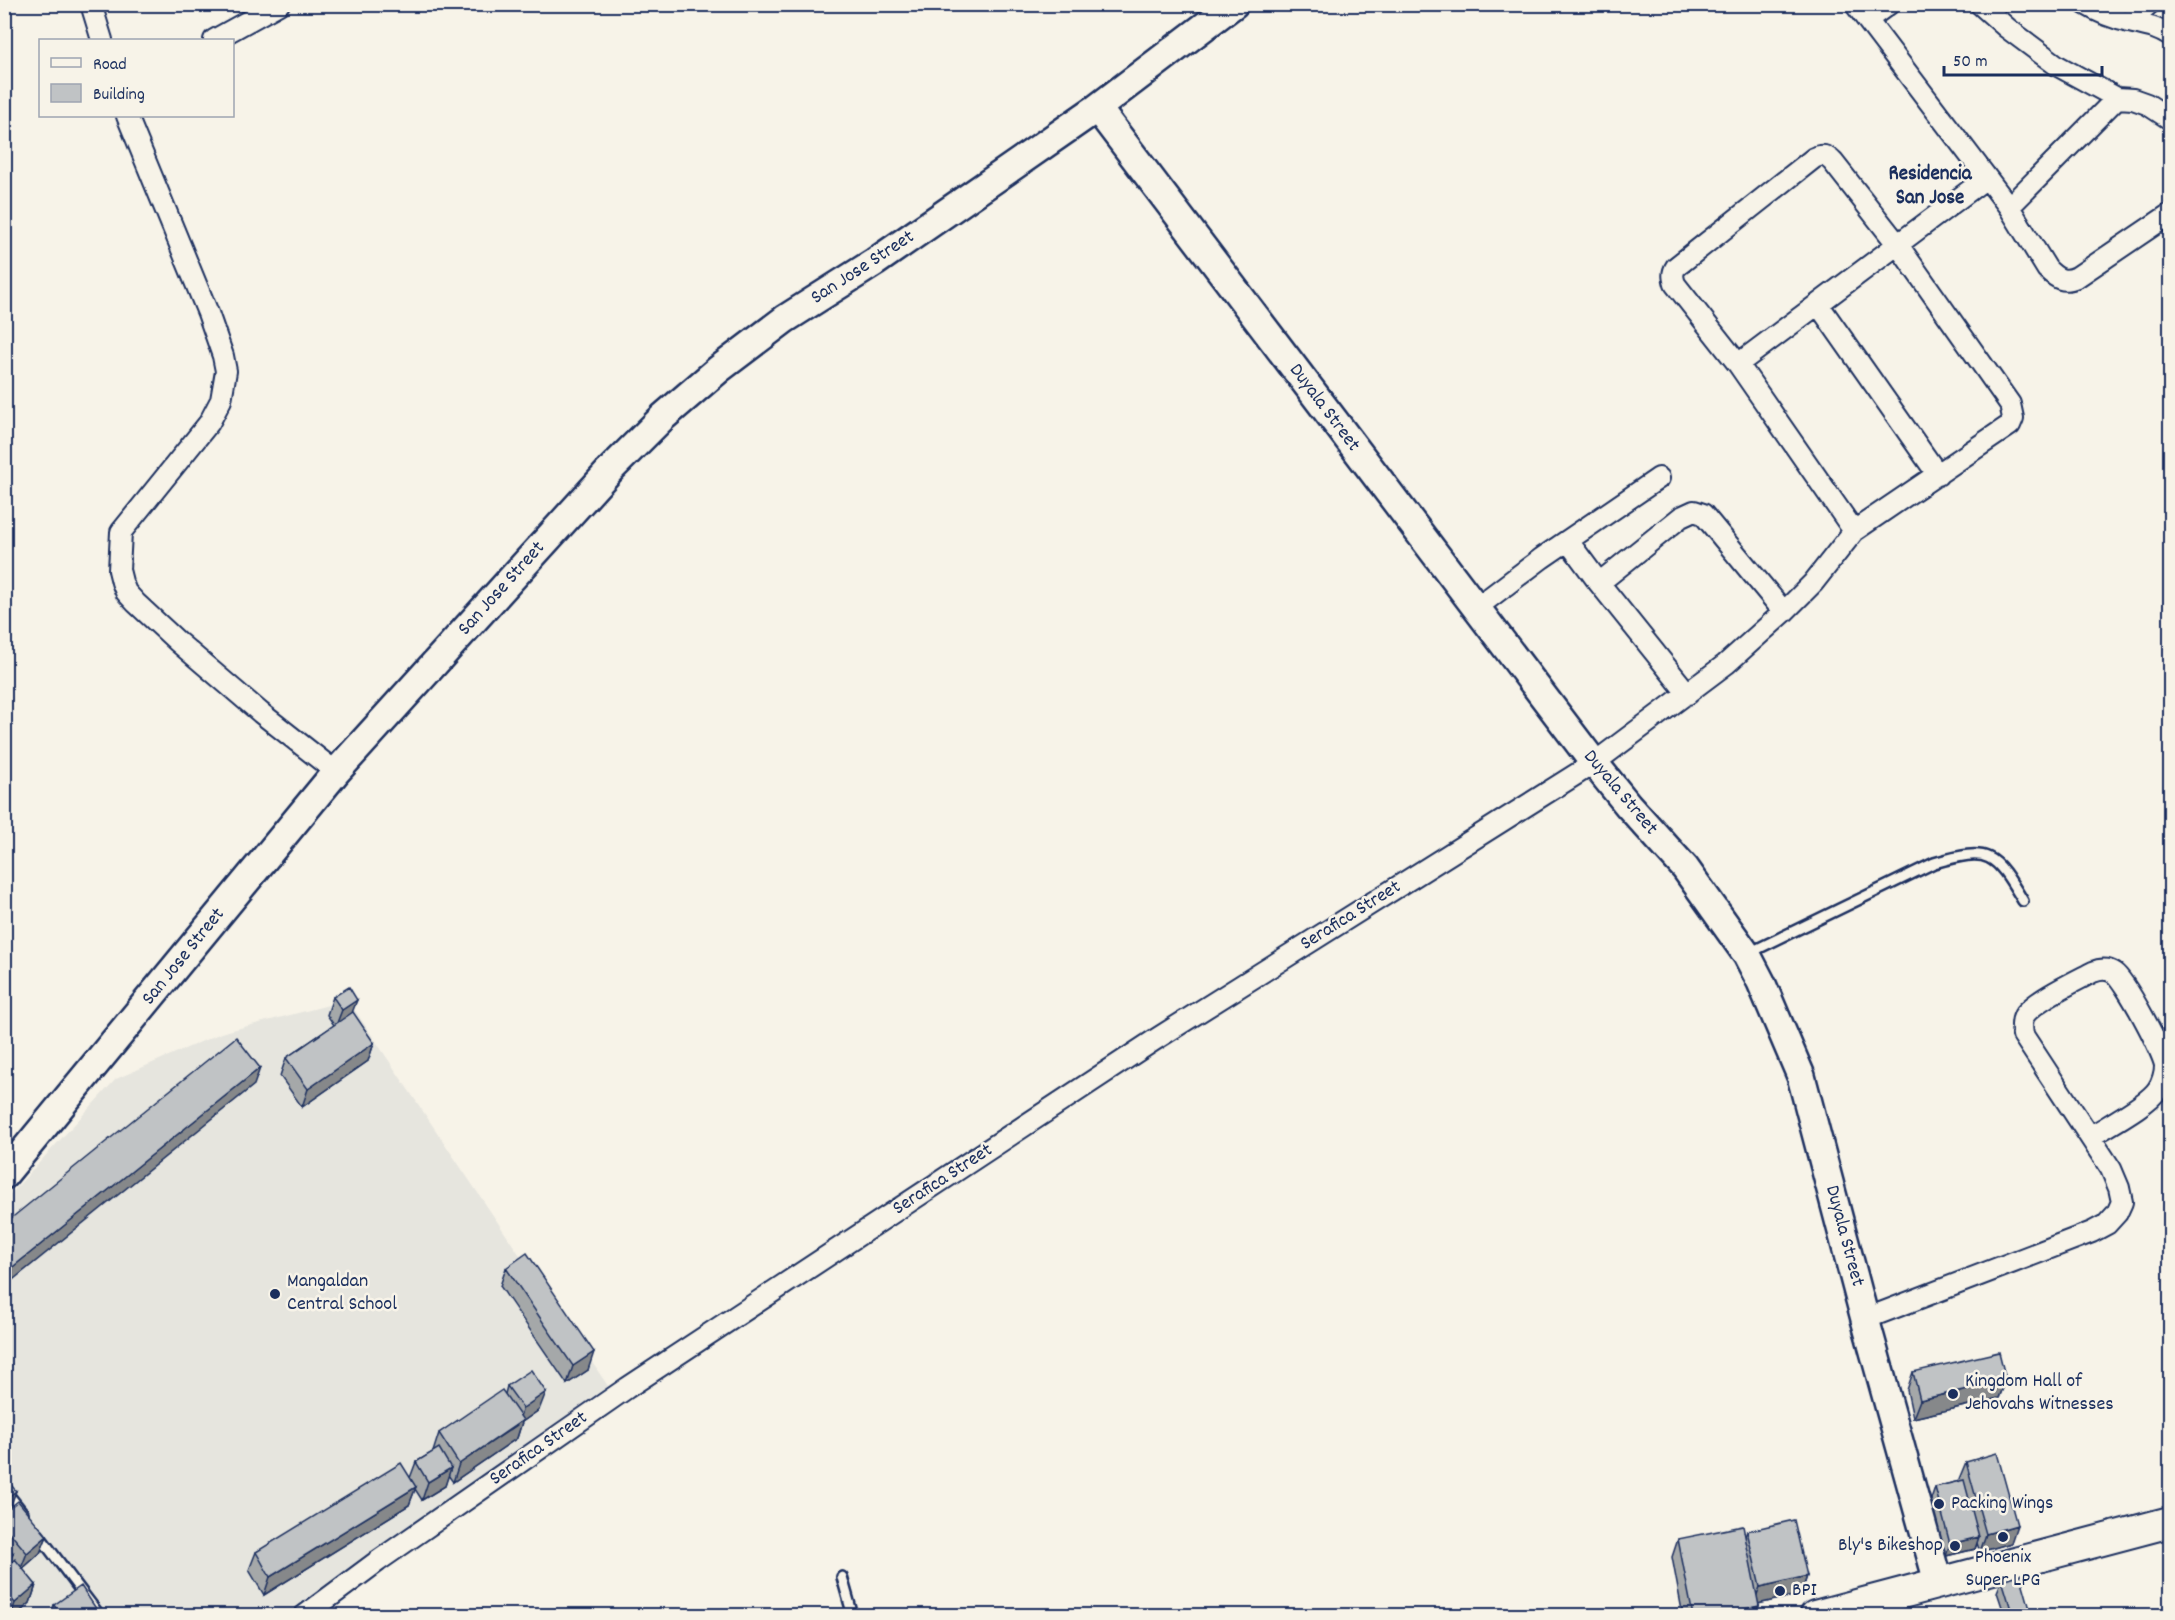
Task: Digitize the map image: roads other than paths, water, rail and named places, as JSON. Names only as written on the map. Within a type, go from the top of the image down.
[{"type":"main road","points":[[1822,1614],[2170,1522]]},
{"type":"street","points":[[91,4],[102,39]]},
{"type":"street","points":[[216,39],[279,4]]},
{"type":"street","name":"San Jose Street","points":[[4,1175],[336,772],[597,485],[663,417],[719,369],[785,319],[875,262],[1097,108],[1234,4]]},
{"type":"street","points":[[1889,4],[1861,12],[2008,207],[2047,269],[2055,277],[2069,280],[2170,214]]},
{"type":"street","points":[[1980,4],[2007,28],[2058,66],[2117,98],[2133,99],[2146,104],[2170,119]]},
{"type":"street","points":[[2085,4],[2093,10],[2128,22],[2158,28],[2170,36]]},
{"type":"street","points":[[2128,22],[2149,4]]},
{"type":"street","points":[[2008,207],[2117,98]]},
{"type":"street","name":"Duyala Street","points":[[1097,108],[1594,763],[1684,868],[1747,954],[1801,1076],[1938,1582]]},
{"type":"street","points":[[127,117],[208,313],[226,371],[221,400],[209,423],[122,532],[119,570],[122,582],[126,592],[136,603],[178,642],[336,772]]},
{"type":"street","points":[[1822,155],[1829,158],[1898,244],[2010,404],[2012,411],[2010,425],[1854,531],[1738,364],[1675,284],[1673,272],[1680,263],[1814,158],[1822,155]]},
{"type":"street","points":[[1738,364],[1985,179]]},
{"type":"street","points":[[1818,304],[1938,475]]},
{"type":"street","points":[[1476,608],[1659,478]]},
{"type":"street","points":[[1599,583],[1681,517],[1694,511],[1703,514],[1784,612]]},
{"type":"street","name":"Serafica Street","points":[[304,1616],[378,1561],[667,1362],[1153,1041],[1594,763],[1726,664],[1784,612],[1834,559],[1854,531]]},
{"type":"street","points":[[1568,541],[1688,694]]},
{"type":"street","points":[[1865,1319],[2107,1224],[2117,1214],[2122,1202],[2111,1168],[2090,1137],[2023,1035],[2022,1026],[2023,1018],[2035,1005],[2093,972],[2103,969],[2113,971],[2126,985],[2165,1066],[2158,1089],[2150,1098],[2090,1137]]},
{"type":"lane","points":[[1747,954],[1935,863],[1960,856],[1977,855],[1992,858],[2005,870],[2023,901]]},
{"type":"lane","points":[[4,1489],[100,1616]]},
{"type":"lane","points":[[842,1577],[853,1616]]},
{"type":"place","name":"Mangaldan Central School","points":[[275,1294]]},
{"type":"place","name":"Kingdom Hall of Jehovahs Witnesses","points":[[1953,1394]]},
{"type":"place","name":"Packing Wings","points":[[1939,1504]]},
{"type":"place","name":"Phoenix Super LPG","points":[[2003,1537]]},
{"type":"place","name":"Bly's Bikeshop","points":[[1955,1546]]},
{"type":"place","name":"BPI","points":[[1780,1591]]},
{"type":"district","name":"Residencia San Jose","points":[[1930,187]]}]
